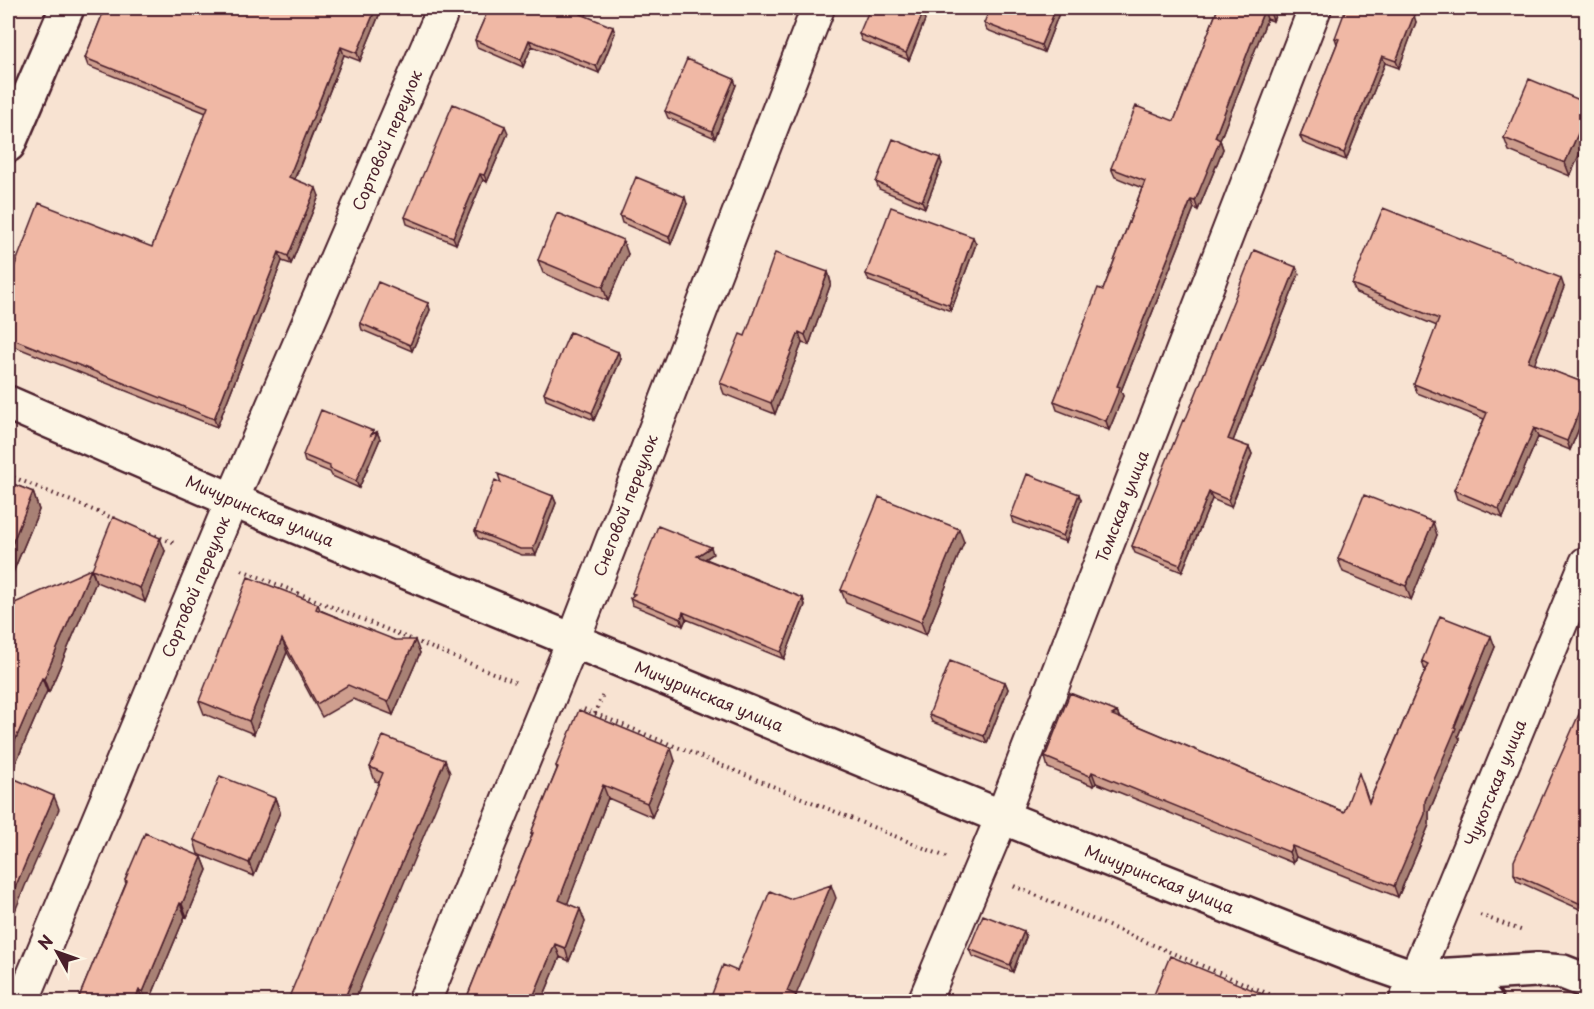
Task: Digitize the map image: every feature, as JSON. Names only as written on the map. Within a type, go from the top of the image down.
[{"type":"main road","points":[[8,145],[67,8]]},
{"type":"main road","name":"Мичуринская улица","points":[[8,403],[232,500],[573,641],[1002,817],[1356,957],[1410,989],[1486,1002]]},
{"type":"main road","name":"Мичуринская улица","points":[[1410,989],[1537,970],[1563,972],[1587,981]]},
{"type":"street","name":"Сортовой переулок","points":[[22,1002],[232,500],[444,8]]},
{"type":"street","name":"Снеговой переулок","points":[[424,1002],[573,641],[818,8]]},
{"type":"street","name":"Томская улица","points":[[924,1002],[1002,817],[1315,8]]},
{"type":"street","name":"Чукотская улица","points":[[1410,989],[1587,563]]},
{"type":"path","points":[[8,475],[124,523]]},
{"type":"path","points":[[135,527],[978,870],[1288,1002]]},
{"type":"building","points":[[105,8],[376,8],[357,53],[341,47],[289,177],[316,188],[288,256],[279,252],[214,419],[8,337],[8,283],[39,203],[152,247],[208,107],[85,58]]},
{"type":"building","points":[[489,8],[584,8],[581,14],[613,27],[596,66],[529,40],[521,60],[475,40]]},
{"type":"building","points":[[870,8],[909,8],[923,13],[906,53],[859,34]]},
{"type":"building","points":[[990,8],[1056,8],[1041,45],[984,23]]},
{"type":"building","points":[[1218,8],[1271,8],[1270,12],[1264,10],[1215,137],[1220,140],[1195,201],[1191,200],[1117,386],[1120,387],[1106,421],[1054,401],[1098,288],[1103,290],[1145,181],[1111,168],[1136,106],[1174,121]]},
{"type":"building","points":[[1346,8],[1405,8],[1404,11],[1414,15],[1396,61],[1382,56],[1344,153],[1300,136],[1339,39],[1335,38]]},
{"type":"building","points":[[687,59],[734,79],[712,131],[665,111]]},
{"type":"building","points":[[1529,79],[1587,103],[1587,113],[1565,163],[1504,138]]},
{"type":"building","points":[[453,104],[505,126],[484,175],[480,174],[453,237],[405,217]]},
{"type":"building","points":[[893,139],[940,158],[922,201],[876,182]]},
{"type":"building","points":[[636,177],[685,197],[669,237],[620,216]]},
{"type":"building","points":[[891,207],[973,237],[949,305],[866,274]]},
{"type":"building","points":[[1383,208],[1561,278],[1528,361],[1587,384],[1587,391],[1567,441],[1534,428],[1499,509],[1454,490],[1487,413],[1414,384],[1439,319],[1352,284]]},
{"type":"building","points":[[557,213],[623,240],[603,287],[538,260]]},
{"type":"building","points":[[1587,236],[1587,250],[1581,248]]},
{"type":"building","points":[[1254,250],[1296,267],[1228,439],[1249,447],[1228,500],[1209,492],[1180,565],[1132,546]]},
{"type":"building","points":[[775,253],[828,272],[805,335],[799,332],[771,403],[720,383],[740,334],[745,336]]},
{"type":"building","points":[[378,282],[428,303],[410,345],[360,323]]},
{"type":"building","points":[[570,332],[618,352],[592,413],[544,393]]},
{"type":"building","points":[[321,410],[373,431],[371,435],[377,432],[356,481],[330,469],[330,466],[303,455]]},
{"type":"building","points":[[498,474],[553,496],[533,549],[520,549],[475,531],[495,480],[501,483]]},
{"type":"building","points":[[1027,474],[1079,494],[1063,536],[1011,516]]},
{"type":"building","points":[[8,482],[33,492],[8,554]]},
{"type":"building","points":[[1364,495],[1433,522],[1406,586],[1338,559]]},
{"type":"building","points":[[879,497],[959,529],[921,622],[841,590]]},
{"type":"building","points":[[113,517],[160,538],[140,588],[92,569]]},
{"type":"building","points":[[658,526],[711,547],[697,556],[803,598],[781,652],[683,612],[681,619],[630,598],[635,594],[632,593]]},
{"type":"building","points":[[91,569],[44,679],[42,678],[8,757],[8,606]]},
{"type":"building","points":[[248,577],[318,604],[316,609],[395,640],[415,640],[388,702],[348,685],[317,704],[282,639],[249,721],[199,701]]},
{"type":"building","points":[[1440,616],[1491,636],[1425,801],[1425,814],[1394,886],[1292,846],[1289,852],[1092,772],[1090,776],[1045,757],[1070,693],[1117,712],[1112,715],[1344,812],[1359,773],[1369,803],[1428,664],[1422,661]]},
{"type":"building","points":[[950,661],[1005,682],[984,736],[929,715]]},
{"type":"building","points":[[1587,696],[1587,894],[1581,904],[1514,874],[1514,861]]},
{"type":"building","points":[[579,710],[671,748],[647,803],[603,785],[559,900],[580,909],[565,948],[555,944],[531,1002],[465,1002],[533,833],[531,833]]},
{"type":"building","points":[[383,736],[445,760],[343,1002],[287,1002],[383,773],[370,767]]},
{"type":"building","points":[[8,776],[54,796],[8,904]]},
{"type":"building","points":[[220,776],[275,798],[249,863],[194,840]]},
{"type":"building","points":[[145,833],[202,857],[143,992],[139,990],[134,1002],[77,1002],[127,881],[125,880]]},
{"type":"building","points":[[831,885],[787,991],[796,995],[793,1002],[709,1002],[723,965],[737,971],[770,891],[789,899]]},
{"type":"building","points":[[983,915],[1024,931],[1010,965],[969,949]]},
{"type":"building","points":[[1170,956],[1282,1002],[1151,1002]]}]
